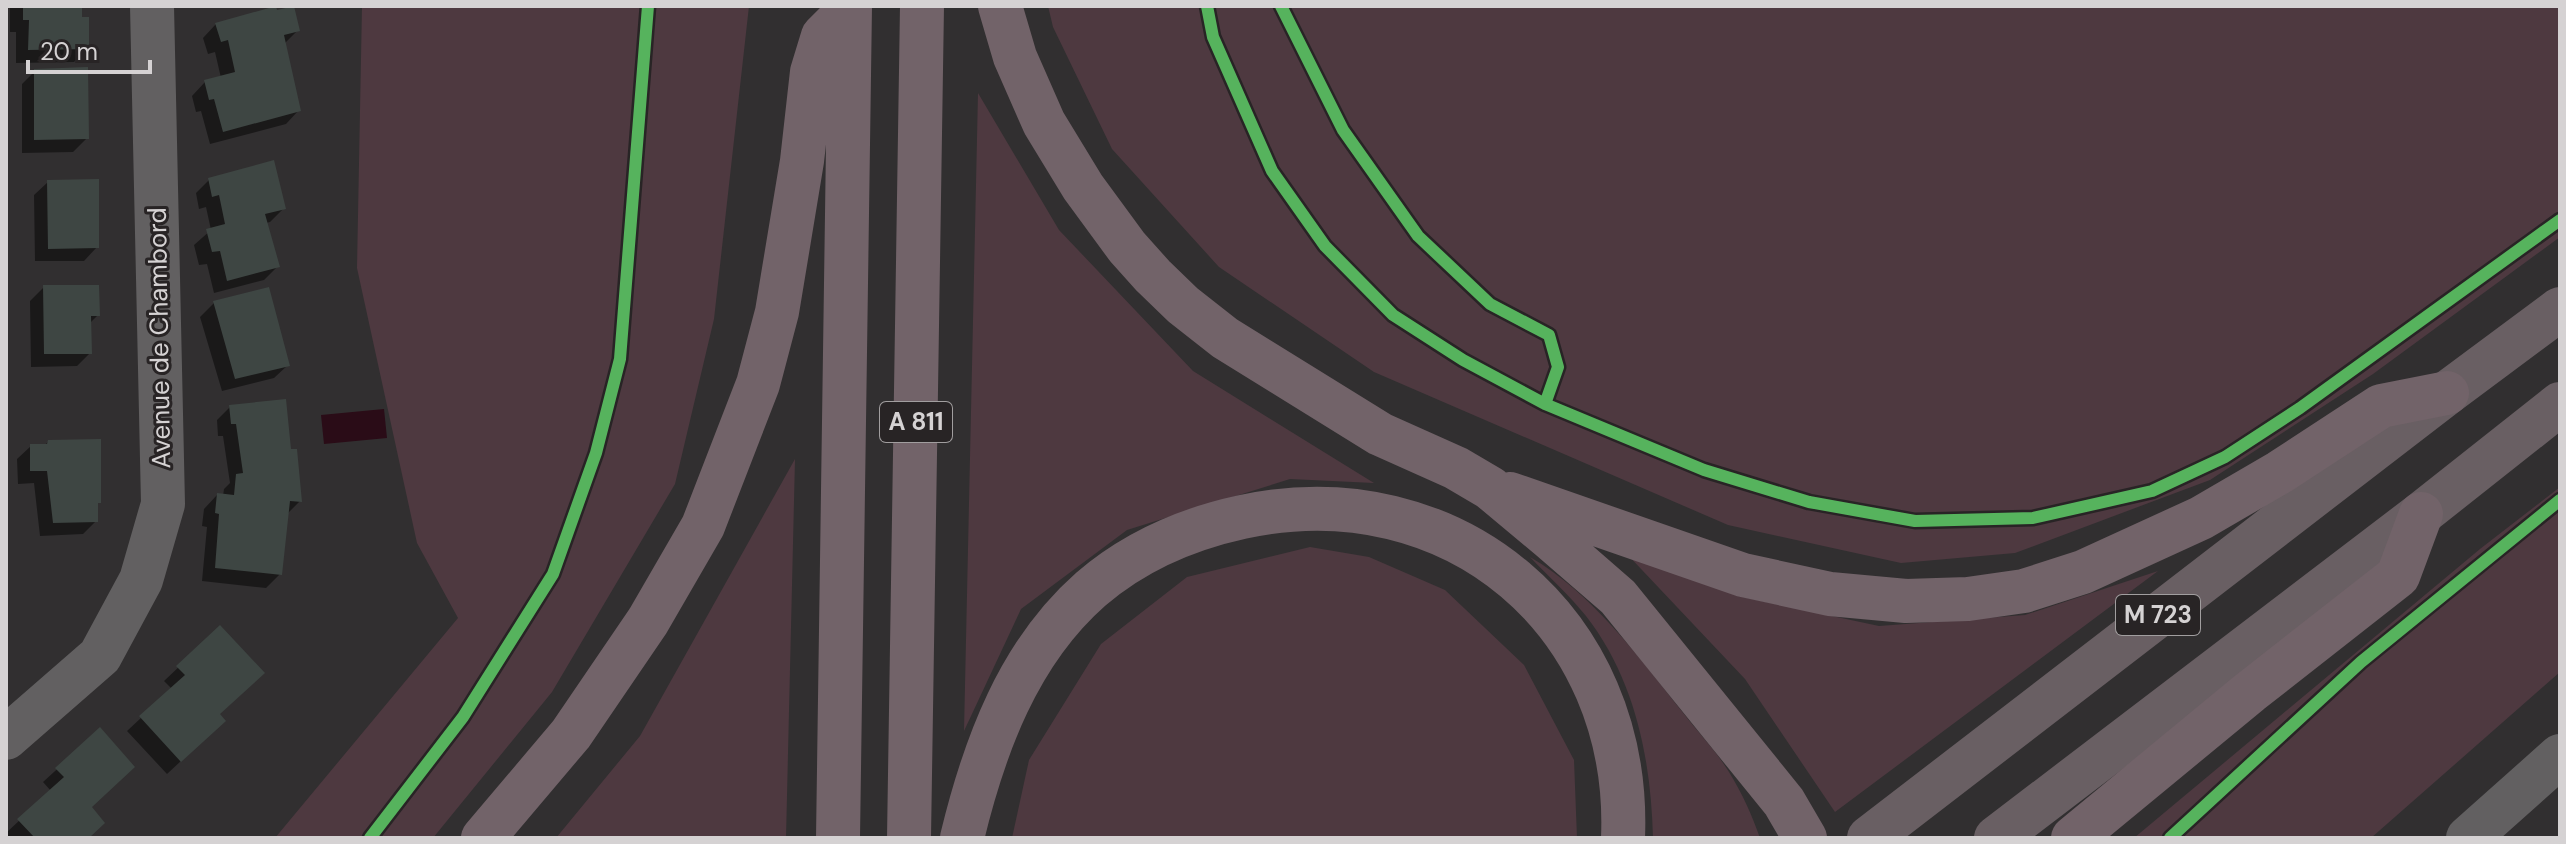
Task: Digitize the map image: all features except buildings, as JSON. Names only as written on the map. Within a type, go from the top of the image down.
[{"type":"highway","name":"A 811","points":[[909,838],[922,6]]},
{"type":"highway","points":[[1000,6],[1015,57],[1044,123],[1083,187],[1127,247],[1153,276],[1225,338],[1272,369],[1380,434],[1456,468],[1490,488],[1618,597],[1784,802],[1805,838]]},
{"type":"highway","name":"A 811","points":[[838,838],[850,8]]},
{"type":"highway","points":[[483,838],[571,734],[648,621],[703,526],[758,384],[777,312],[802,161],[812,72],[823,36],[850,8]]},
{"type":"highway","points":[[1490,488],[1544,503],[1743,575],[1830,594],[1906,601],[1968,599],[2024,591],[2097,567],[2201,518],[2280,472],[2381,406],[2447,393]]},
{"type":"highway","points":[[962,838],[986,754],[1007,702],[1041,647],[1090,590],[1139,555],[1182,534],[1216,523],[1289,509],[1386,516],[1427,528],[1467,546],[1500,567],[1540,602],[1588,668],[1606,711],[1621,768],[1623,838]]},
{"type":"highway","points":[[2073,838],[2250,692],[2398,576],[2421,514]]},
{"type":"main road","name":"M 723","points":[[1869,838],[2560,309]]},
{"type":"main road","name":"M 723","points":[[1996,838],[2421,514],[2560,404]]},
{"type":"street","name":"Avenue de Chambord","points":[[6,738],[100,656],[141,580],[163,504],[152,6]]},
{"type":"street","points":[[2468,838],[2560,756]]},
{"type":"shaded area","points":[[362,6],[749,6],[714,319],[675,484],[552,692],[433,838],[275,838],[458,618],[417,543],[357,268]]},
{"type":"shaded area","points":[[1048,6],[2560,6],[2560,237],[2373,374],[2210,480],[2015,553],[1901,563],[1728,525],[1374,372],[1219,267],[1112,149],[1053,27]]},
{"type":"shaded area","points":[[978,93],[1059,230],[1193,371],[1374,483],[1290,479],[1127,530],[1021,609],[964,731]]},
{"type":"shaded area","points":[[384,409],[387,438],[324,444],[321,415]]},
{"type":"shaded area","points":[[795,459],[786,838],[556,838],[640,736]]},
{"type":"shaded area","points":[[2560,487],[2560,672],[2371,838],[2134,838],[2480,549]]},
{"type":"shaded area","points":[[1310,547],[1369,557],[1445,590],[1524,665],[1574,760],[1577,838],[1012,838],[1029,760],[1101,644],[1187,577]]},
{"type":"shaded area","points":[[1625,552],[1738,596],[1879,626],[2025,615],[2158,571],[1835,812],[1745,679]]},
{"type":"shaded area","points":[[1530,557],[1553,572],[1594,608],[1650,671],[1724,764],[1760,838],[1653,838],[1644,750],[1617,666],[1586,616]]},
{"type":"cycle path","points":[[370,838],[463,717],[553,574],[596,453],[620,359],[648,6]]},
{"type":"cycle path","points":[[1207,6],[1213,37],[1272,171],[1325,246],[1393,315],[1463,360],[1545,404],[1704,470],[1809,502],[1915,521],[2033,518],[2152,491],[2225,457],[2300,408],[2560,220]]},
{"type":"cycle path","points":[[1281,6],[1343,130],[1418,236],[1490,304],[1549,335],[1558,367],[1545,404]]},
{"type":"cycle path","points":[[2170,838],[2361,662],[2560,500]]}]
